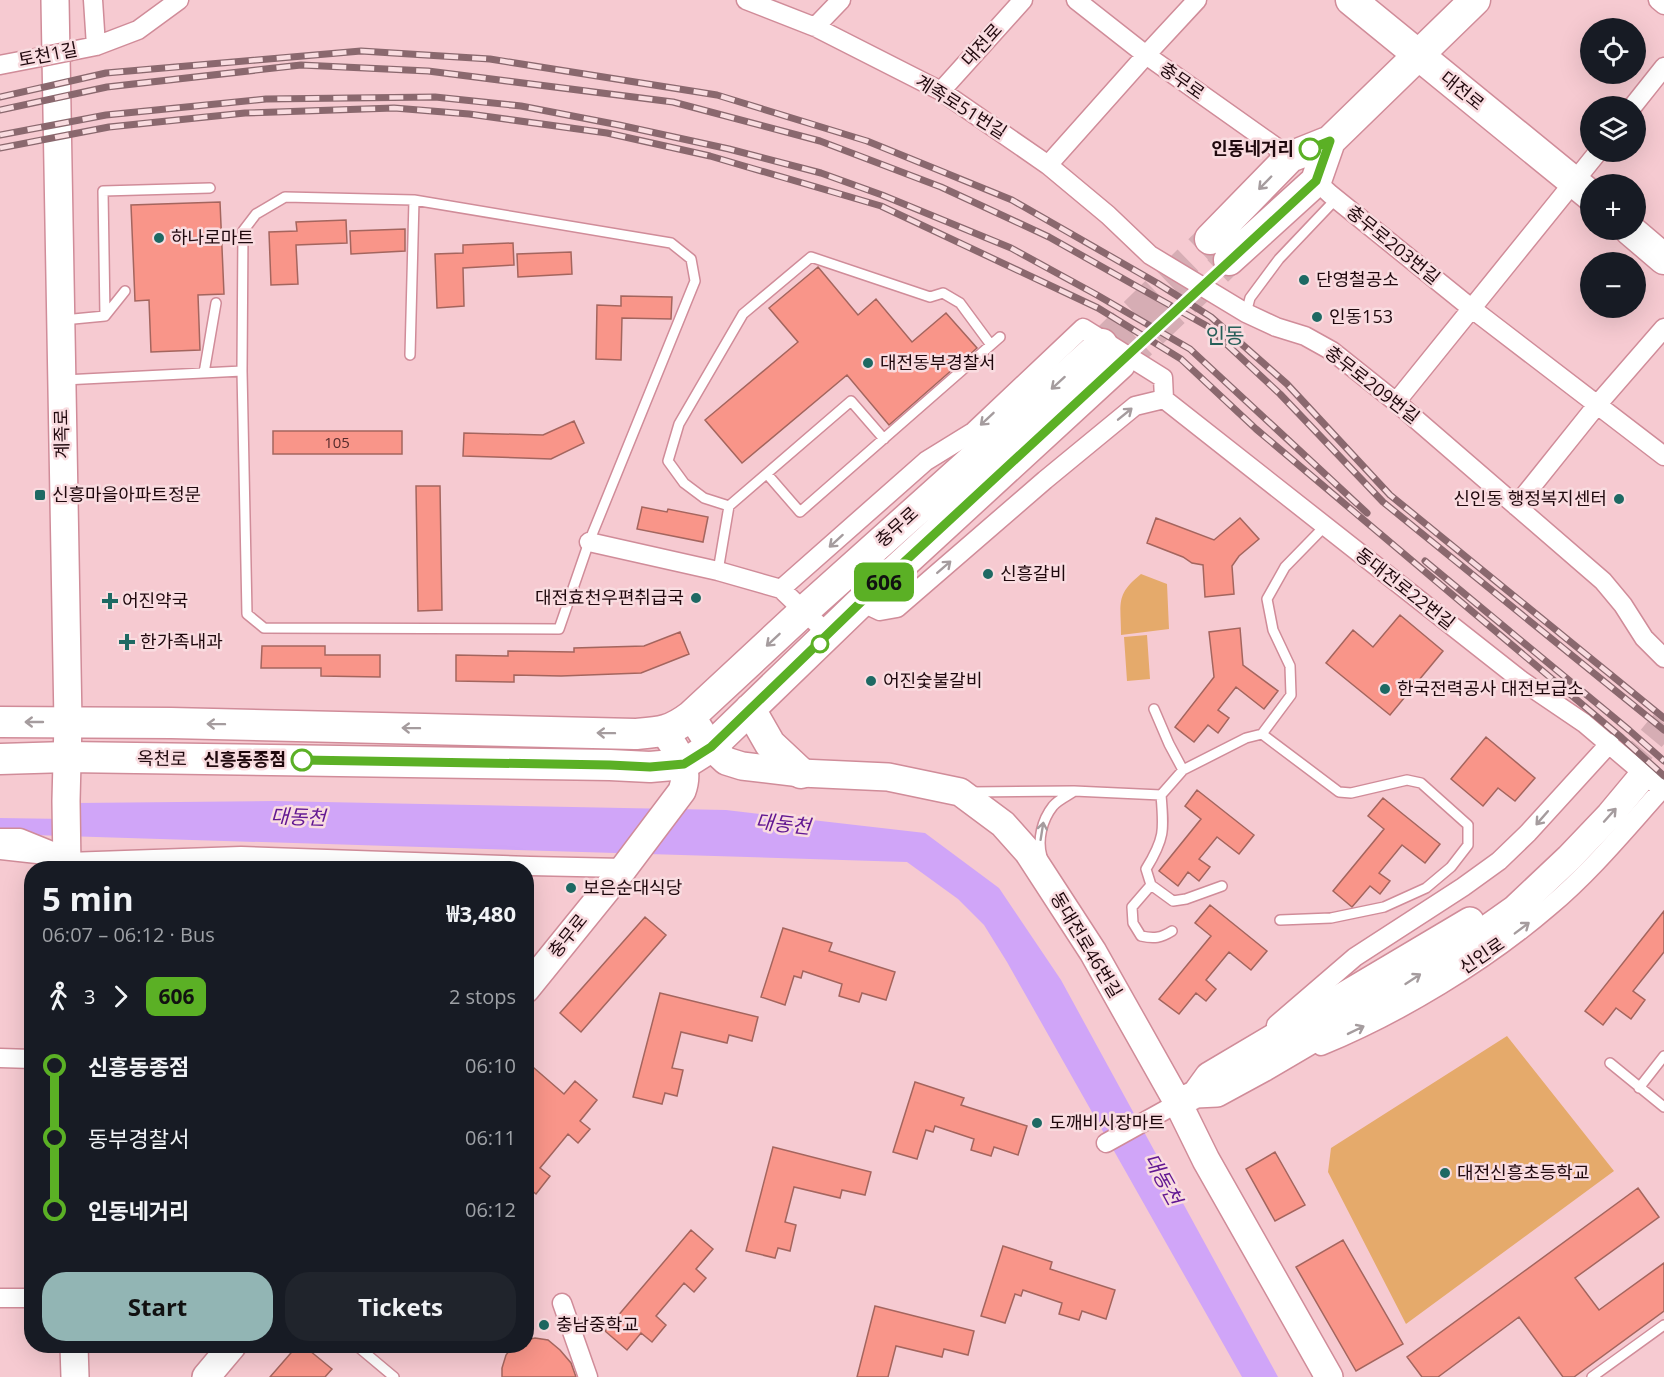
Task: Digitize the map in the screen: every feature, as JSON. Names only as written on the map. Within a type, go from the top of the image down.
[{"type":"main road","name":"대전로","points":[[1351,0],[1580,186]]},
{"type":"main road","points":[[1330,141],[1326,190],[1220,250],[1290,157],[1330,141],[1475,0]]},
{"type":"main road","points":[[1642,240],[1664,259]]},
{"type":"main road","name":"충무로","points":[[664,731],[677,726],[691,716],[804,611],[1111,354],[829,635],[711,747],[684,764]]},
{"type":"main road","points":[[750,709],[770,744],[801,772]]},
{"type":"main road","points":[[0,722],[623,733],[664,731]]},
{"type":"main road","name":"옥천로","points":[[0,759],[67,757],[650,767],[684,764]]},
{"type":"street","name":"계족로","points":[[55,0],[68,722],[67,857]]},
{"type":"street","points":[[93,0],[96,46],[138,30],[179,0]]},
{"type":"street","name":"계족로51번길","points":[[746,0],[815,27],[941,91],[1048,165],[1108,215],[1150,255]]},
{"type":"street","points":[[815,27],[841,0]]},
{"type":"street","name":"대전로","points":[[941,91],[1023,0]]},
{"type":"street","name":"충무로","points":[[1076,0],[1146,55],[1290,157]]},
{"type":"street","points":[[1048,165],[1197,0]]},
{"type":"street","points":[[1658,0],[1664,5]]},
{"type":"street","name":"토천1길","points":[[0,65],[96,46]]},
{"type":"street","points":[[1641,96],[1664,67]]},
{"type":"street","name":"충무로203번길","points":[[1326,190],[1471,308],[1664,456]]},
{"type":"street","points":[[1396,402],[1471,308],[1580,190]]},
{"type":"street","name":"충무로209번길","points":[[1150,255],[1246,313],[1276,327],[1305,336],[1332,351],[1396,402],[1604,581],[1644,638],[1664,658]]},
{"type":"street","points":[[781,590],[926,461],[973,432],[1083,328],[1163,378],[1164,399],[1135,406],[1045,480],[897,608],[880,611],[861,602]]},
{"type":"street","points":[[1516,506],[1597,405],[1664,328]]},
{"type":"street","name":"동대전로22번길","points":[[1164,399],[1522,681],[1610,743],[1648,782]]},
{"type":"street","points":[[589,542],[718,571],[781,590],[829,635]]},
{"type":"street","name":"동대전로46번길","points":[[691,716],[711,747],[726,761],[742,766],[801,772],[888,777],[960,792],[1004,824],[1028,852],[1093,952],[1179,1103],[1206,1160],[1329,1377]]},
{"type":"street","points":[[664,731],[684,764]]},
{"type":"street","name":"신인로","points":[[1255,1061],[1275,1026],[1355,957],[1499,861],[1528,833],[1610,743]]},
{"type":"street","name":"충무로","points":[[534,979],[624,868],[682,791],[686,780],[684,764]]},
{"type":"street","name":"신인로","points":[[1255,1061],[1471,921],[1514,886],[1567,835],[1648,782]]},
{"type":"street","name":"신인로","points":[[1179,1103],[1209,1076],[1340,1038],[1392,1013],[1494,950],[1549,907],[1587,872],[1648,782]]},
{"type":"street","points":[[0,838],[21,838],[67,857]]},
{"type":"street","points":[[0,850],[67,857],[206,861]]},
{"type":"street","points":[[534,866],[624,868]]},
{"type":"street","points":[[0,1058],[24,1059]]},
{"type":"street","points":[[1106,1143],[1179,1103]]},
{"type":"street","points":[[0,1298],[24,1298]]},
{"type":"street","points":[[562,1303],[588,1377]]},
{"type":"street","points":[[206,1377],[226,1353]]},
{"type":"lane","points":[[105,316],[103,191],[210,188]]},
{"type":"lane","points":[[1246,313],[1250,298],[1279,260],[1326,190]]},
{"type":"lane","points":[[285,197],[414,200],[671,243],[691,259],[695,281],[589,542],[559,629],[264,628],[247,614],[242,371],[243,231],[256,214],[285,197]]},
{"type":"lane","points":[[410,355],[414,200]]},
{"type":"lane","points":[[729,506],[704,498],[684,483],[668,461],[679,424],[743,314],[811,257],[930,297],[943,293],[960,303],[991,345]]},
{"type":"lane","points":[[61,320],[105,316],[125,291]]},
{"type":"lane","points":[[204,373],[216,303]]},
{"type":"lane","points":[[767,474],[800,512],[1000,337]]},
{"type":"lane","points":[[61,380],[242,371]]},
{"type":"lane","points":[[718,571],[729,506],[851,401],[884,439]]},
{"type":"lane","points":[[1222,886],[1186,899],[1173,901],[1150,885],[1146,869],[1158,850],[1164,829],[1161,795],[1184,770],[1246,738],[1262,734],[1291,695],[1290,666],[1273,630],[1267,599],[1285,567],[1326,525]]},
{"type":"lane","points":[[1154,709],[1169,744],[1184,770]]},
{"type":"lane","points":[[1262,734],[1339,792],[1351,793],[1407,780],[1421,783],[1468,825],[1467,845],[1451,867],[1426,888],[1384,907],[1331,918],[1280,920]]},
{"type":"lane","points":[[960,792],[1074,791],[1161,795]]},
{"type":"lane","points":[[1049,883],[1040,849],[1043,822],[1054,805],[1074,791]]},
{"type":"lane","points":[[1150,885],[1132,907],[1133,923],[1141,936],[1152,939],[1172,931]]},
{"type":"lane","points":[[1639,1088],[1664,1056]]},
{"type":"lane","points":[[1610,1064],[1664,1107]]},
{"type":"lane","points":[[1592,1377],[1664,1325]]},
{"type":"lane","points":[[365,1353],[394,1377]]},
{"type":"shaded area","points":[[1141,574],[1167,584],[1169,629],[1121,635],[1121,600],[1127,588]]},
{"type":"shaded area","points":[[1147,635],[1150,679],[1127,681],[1124,637]]},
{"type":"shaded area","points":[[1507,1036],[1614,1171],[1406,1324],[1328,1172],[1331,1148]]},
{"type":"water","name":"대동천","points":[[274,801],[726,810],[925,833],[999,888],[1061,980],[1278,1377],[1242,1377],[984,925],[958,899],[907,862],[0,834],[0,818],[66,819],[77,803]]},
{"type":"building","points":[[220,202],[224,294],[198,295],[200,350],[151,352],[149,300],[135,301],[131,205]]},
{"type":"building","points":[[346,220],[347,243],[296,245],[298,284],[271,285],[269,232],[297,231],[296,222]]},
{"type":"building","points":[[405,229],[405,251],[351,254],[350,231]]},
{"type":"building","points":[[513,243],[514,265],[463,268],[464,306],[437,308],[435,254],[463,253],[463,245]]},
{"type":"building","points":[[571,252],[572,274],[518,277],[517,254]]},
{"type":"building","name":"대전동부경찰서","points":[[818,267],[858,315],[876,299],[912,342],[946,313],[977,348],[889,425],[847,375],[742,463],[705,420],[798,342],[769,308]]},
{"type":"building","points":[[621,296],[672,297],[671,319],[622,318],[621,360],[596,359],[597,305],[621,306]]},
{"type":"building","points":[[574,421],[584,443],[551,459],[463,456],[464,433],[543,435]]},
{"type":"building","points":[[273,431],[402,431],[402,454],[273,454]]},
{"type":"building","points":[[416,486],[440,486],[442,610],[418,611]]},
{"type":"building","points":[[642,507],[667,512],[668,509],[708,517],[703,542],[637,529]]},
{"type":"building","points":[[1156,518],[1214,540],[1240,518],[1259,539],[1239,556],[1232,566],[1234,594],[1205,597],[1203,565],[1192,563],[1183,557],[1147,543]]},
{"type":"building","name":"한국전력공사 대전보급소","points":[[1400,615],[1443,651],[1390,715],[1326,663],[1353,630],[1373,647]]},
{"type":"building","points":[[1240,628],[1243,665],[1278,691],[1264,709],[1236,687],[1218,710],[1229,718],[1218,733],[1208,725],[1194,742],[1175,727],[1214,677],[1209,632]]},
{"type":"building","points":[[680,632],[689,654],[641,673],[514,675],[514,682],[456,681],[456,655],[508,656],[508,651],[574,652],[574,648],[644,646]]},
{"type":"building","points":[[262,646],[325,646],[325,655],[380,655],[380,677],[321,676],[321,668],[261,668]]},
{"type":"building","points":[[1486,737],[1535,778],[1515,801],[1498,788],[1483,806],[1451,779]]},
{"type":"building","points":[[1197,790],[1254,835],[1239,854],[1217,837],[1199,859],[1210,867],[1199,881],[1188,872],[1178,886],[1159,871],[1201,819],[1185,806]]},
{"type":"building","points":[[1383,798],[1440,844],[1425,863],[1402,845],[1379,873],[1390,881],[1380,894],[1370,886],[1352,907],[1333,891],[1384,829],[1368,816]]},
{"type":"building","points":[[1210,905],[1267,951],[1251,970],[1229,952],[1206,980],[1216,989],[1206,1001],[1196,993],[1179,1014],[1159,999],[1211,936],[1195,923]]},
{"type":"building","points":[[1664,911],[1664,952],[1633,991],[1645,1000],[1631,1019],[1616,1008],[1603,1025],[1585,1011]]},
{"type":"building","points":[[645,917],[666,935],[581,1032],[560,1013]]},
{"type":"building","points":[[783,928],[832,943],[829,951],[895,972],[886,1000],[862,993],[859,1002],[839,996],[842,984],[803,971],[801,978],[794,976],[785,1005],[761,997]]},
{"type":"building","points":[[660,993],[758,1017],[752,1041],[729,1035],[727,1043],[681,1032],[672,1068],[683,1070],[677,1096],[665,1093],[662,1104],[633,1097]]},
{"type":"building","points":[[534,1068],[564,1094],[575,1081],[597,1100],[580,1121],[590,1129],[578,1143],[568,1134],[540,1168],[550,1176],[536,1194],[534,1192]]},
{"type":"building","points":[[915,1082],[964,1098],[961,1105],[1027,1126],[1018,1155],[994,1147],[991,1156],[971,1150],[974,1139],[935,1126],[933,1132],[926,1130],[917,1159],[893,1152]]},
{"type":"building","points":[[773,1147],[871,1172],[865,1195],[842,1190],[840,1198],[794,1187],[785,1222],[796,1225],[790,1251],[778,1248],[775,1258],[746,1251]]},
{"type":"building","points":[[1275,1152],[1305,1205],[1275,1221],[1246,1169]]},
{"type":"building","points":[[1638,1188],[1659,1217],[1575,1278],[1599,1310],[1664,1263],[1664,1311],[1574,1377],[1563,1377],[1519,1317],[1438,1377],[1422,1377],[1407,1357]]},
{"type":"building","points":[[691,1230],[713,1249],[696,1269],[706,1278],[694,1292],[684,1283],[656,1316],[666,1325],[652,1342],[641,1333],[627,1350],[605,1331]]},
{"type":"building","points":[[1343,1240],[1403,1344],[1356,1371],[1296,1267]]},
{"type":"building","points":[[1003,1246],[1052,1262],[1050,1269],[1115,1290],[1106,1319],[1082,1311],[1079,1320],[1059,1314],[1062,1303],[1023,1290],[1021,1296],[1015,1294],[1005,1323],[981,1316]]},
{"type":"building","points":[[875,1306],[974,1331],[968,1355],[944,1349],[942,1357],[896,1346],[888,1377],[857,1377]]},
{"type":"building","points":[[534,1338],[548,1340],[560,1350],[571,1363],[576,1377],[502,1377],[502,1368],[508,1353],[534,1353]]},
{"type":"building","points":[[291,1353],[313,1353],[332,1369],[325,1377],[270,1377]]},
{"type":"tunnel","points":[[1102,344],[1210,239]]},
{"type":"tunnel","points":[[1120,364],[1229,260]]},
{"type":"tunnel","points":[[1625,770],[1664,723]]},
{"type":"railway","points":[[0,97],[106,73],[361,51],[490,59],[717,95],[867,141],[1012,200],[1157,283],[1211,317],[1287,384],[1390,495],[1664,718]]},
{"type":"railway","points":[[0,110],[107,87],[301,65],[428,71],[673,102],[820,141],[941,187],[1049,237],[1207,326],[1280,394],[1383,502],[1664,730]]},
{"type":"railway","points":[[0,135],[106,115],[266,99],[435,97],[521,106],[619,125],[729,149],[821,173],[882,195],[1011,248],[1190,349],[1367,513]]},
{"type":"railway","points":[[0,148],[109,127],[245,113],[394,108],[469,114],[607,133],[710,156],[881,206],[1098,308],[1181,359],[1256,429],[1664,776]]},
{"type":"railway","points":[[1425,561],[1664,761]]},
{"type":"bus line","name":"606","points":[[302,760],[650,767],[684,764],[711,747],[861,602],[1316,181],[1330,141],[1310,149]]},
{"type":"place","name":"인동네거리","points":[[1310,149]]},
{"type":"place","name":"하나로마트","points":[[159,238]]},
{"type":"place","name":"단영철공소","points":[[1304,280]]},
{"type":"place","name":"인동153","points":[[1317,317]]},
{"type":"place","name":"대전동부경찰서","points":[[868,363]]},
{"type":"place","name":"신흥마을아파트정문","points":[[40,495]]},
{"type":"place","name":"신인동 행정복지센터","points":[[1619,499]]},
{"type":"place","name":"신흥갈비","points":[[988,574]]},
{"type":"place","name":"대전효천우편취급국","points":[[696,598]]},
{"type":"place","name":"어진약국","points":[[110,601]]},
{"type":"place","name":"한가족내과","points":[[127,642]]},
{"type":"place","name":"어진숯불갈비","points":[[871,681]]},
{"type":"place","name":"한국전력공사 대전보급소","points":[[1385,689]]},
{"type":"place","name":"신흥동종점","points":[[302,760]]},
{"type":"place","name":"보은순대식당","points":[[571,888]]},
{"type":"place","name":"도깨비시장마트","points":[[1037,1123]]},
{"type":"place","name":"대전신흥초등학교","points":[[1445,1173]]},
{"type":"place","name":"충남중학교","points":[[544,1325]]},
{"type":"district","name":"인동","points":[[1225,336]]}]
